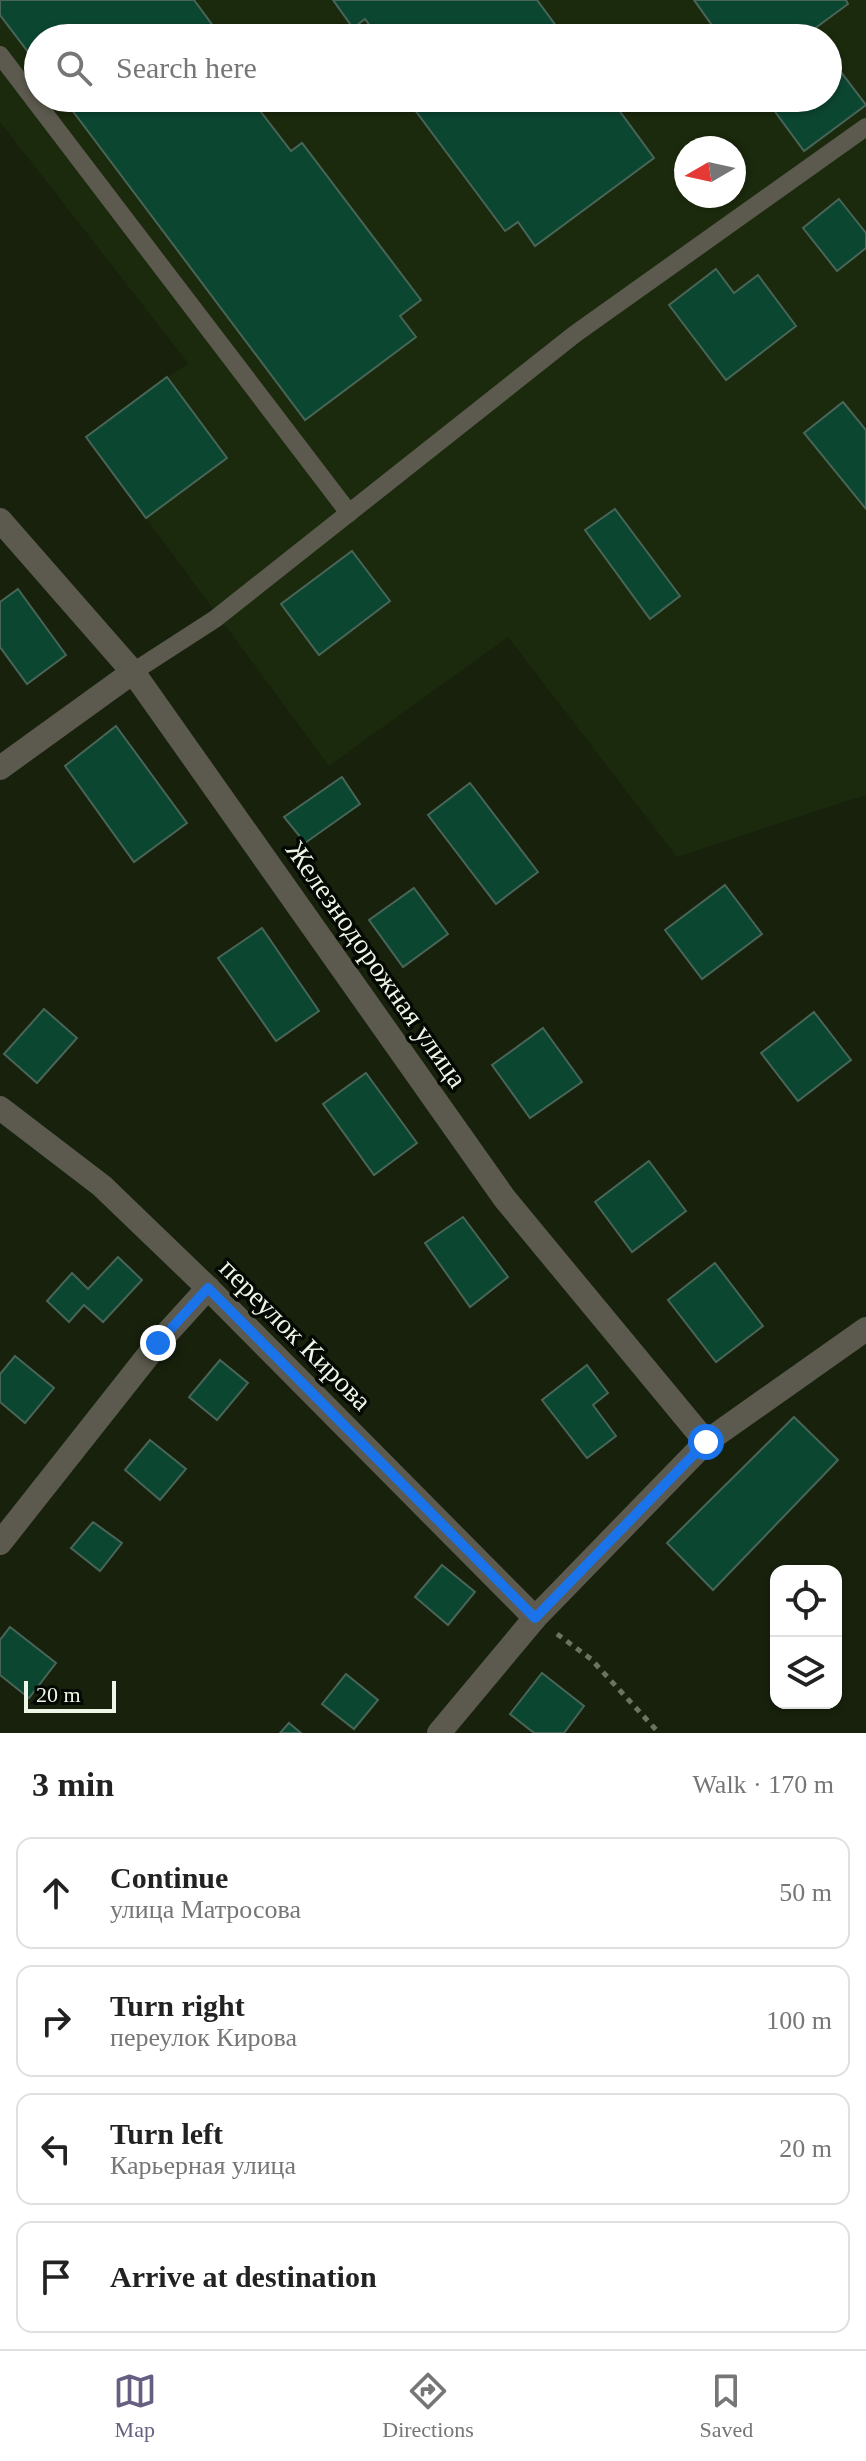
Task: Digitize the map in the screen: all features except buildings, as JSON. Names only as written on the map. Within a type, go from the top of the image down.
[{"type":"street","name":"Железнодорожная улица","points":[[0,520],[133,672],[505,1199],[706,1442]]},
{"type":"street","points":[[0,768],[133,672]]},
{"type":"street","name":"переулок Кирова","points":[[0,1108],[102,1186],[208,1288],[535,1618]]},
{"type":"street","points":[[0,1543],[158,1343],[208,1288]]},
{"type":"street","points":[[439,1733],[535,1618],[706,1442],[866,1329]]},
{"type":"lane","points":[[0,55],[24,86]]},
{"type":"lane","points":[[43,112],[349,513]]},
{"type":"lane","points":[[133,672],[215,619],[575,334],[866,127]]},
{"type":"path","points":[[535,1618],[591,1659],[659,1733]]},
{"type":"shaded area","points":[[0,0],[866,0],[866,795],[677,857],[508,637],[329,766],[86,437],[188,363],[0,122]]},
{"type":"route","points":[[158,1343],[208,1288],[535,1618],[706,1442]]}]
